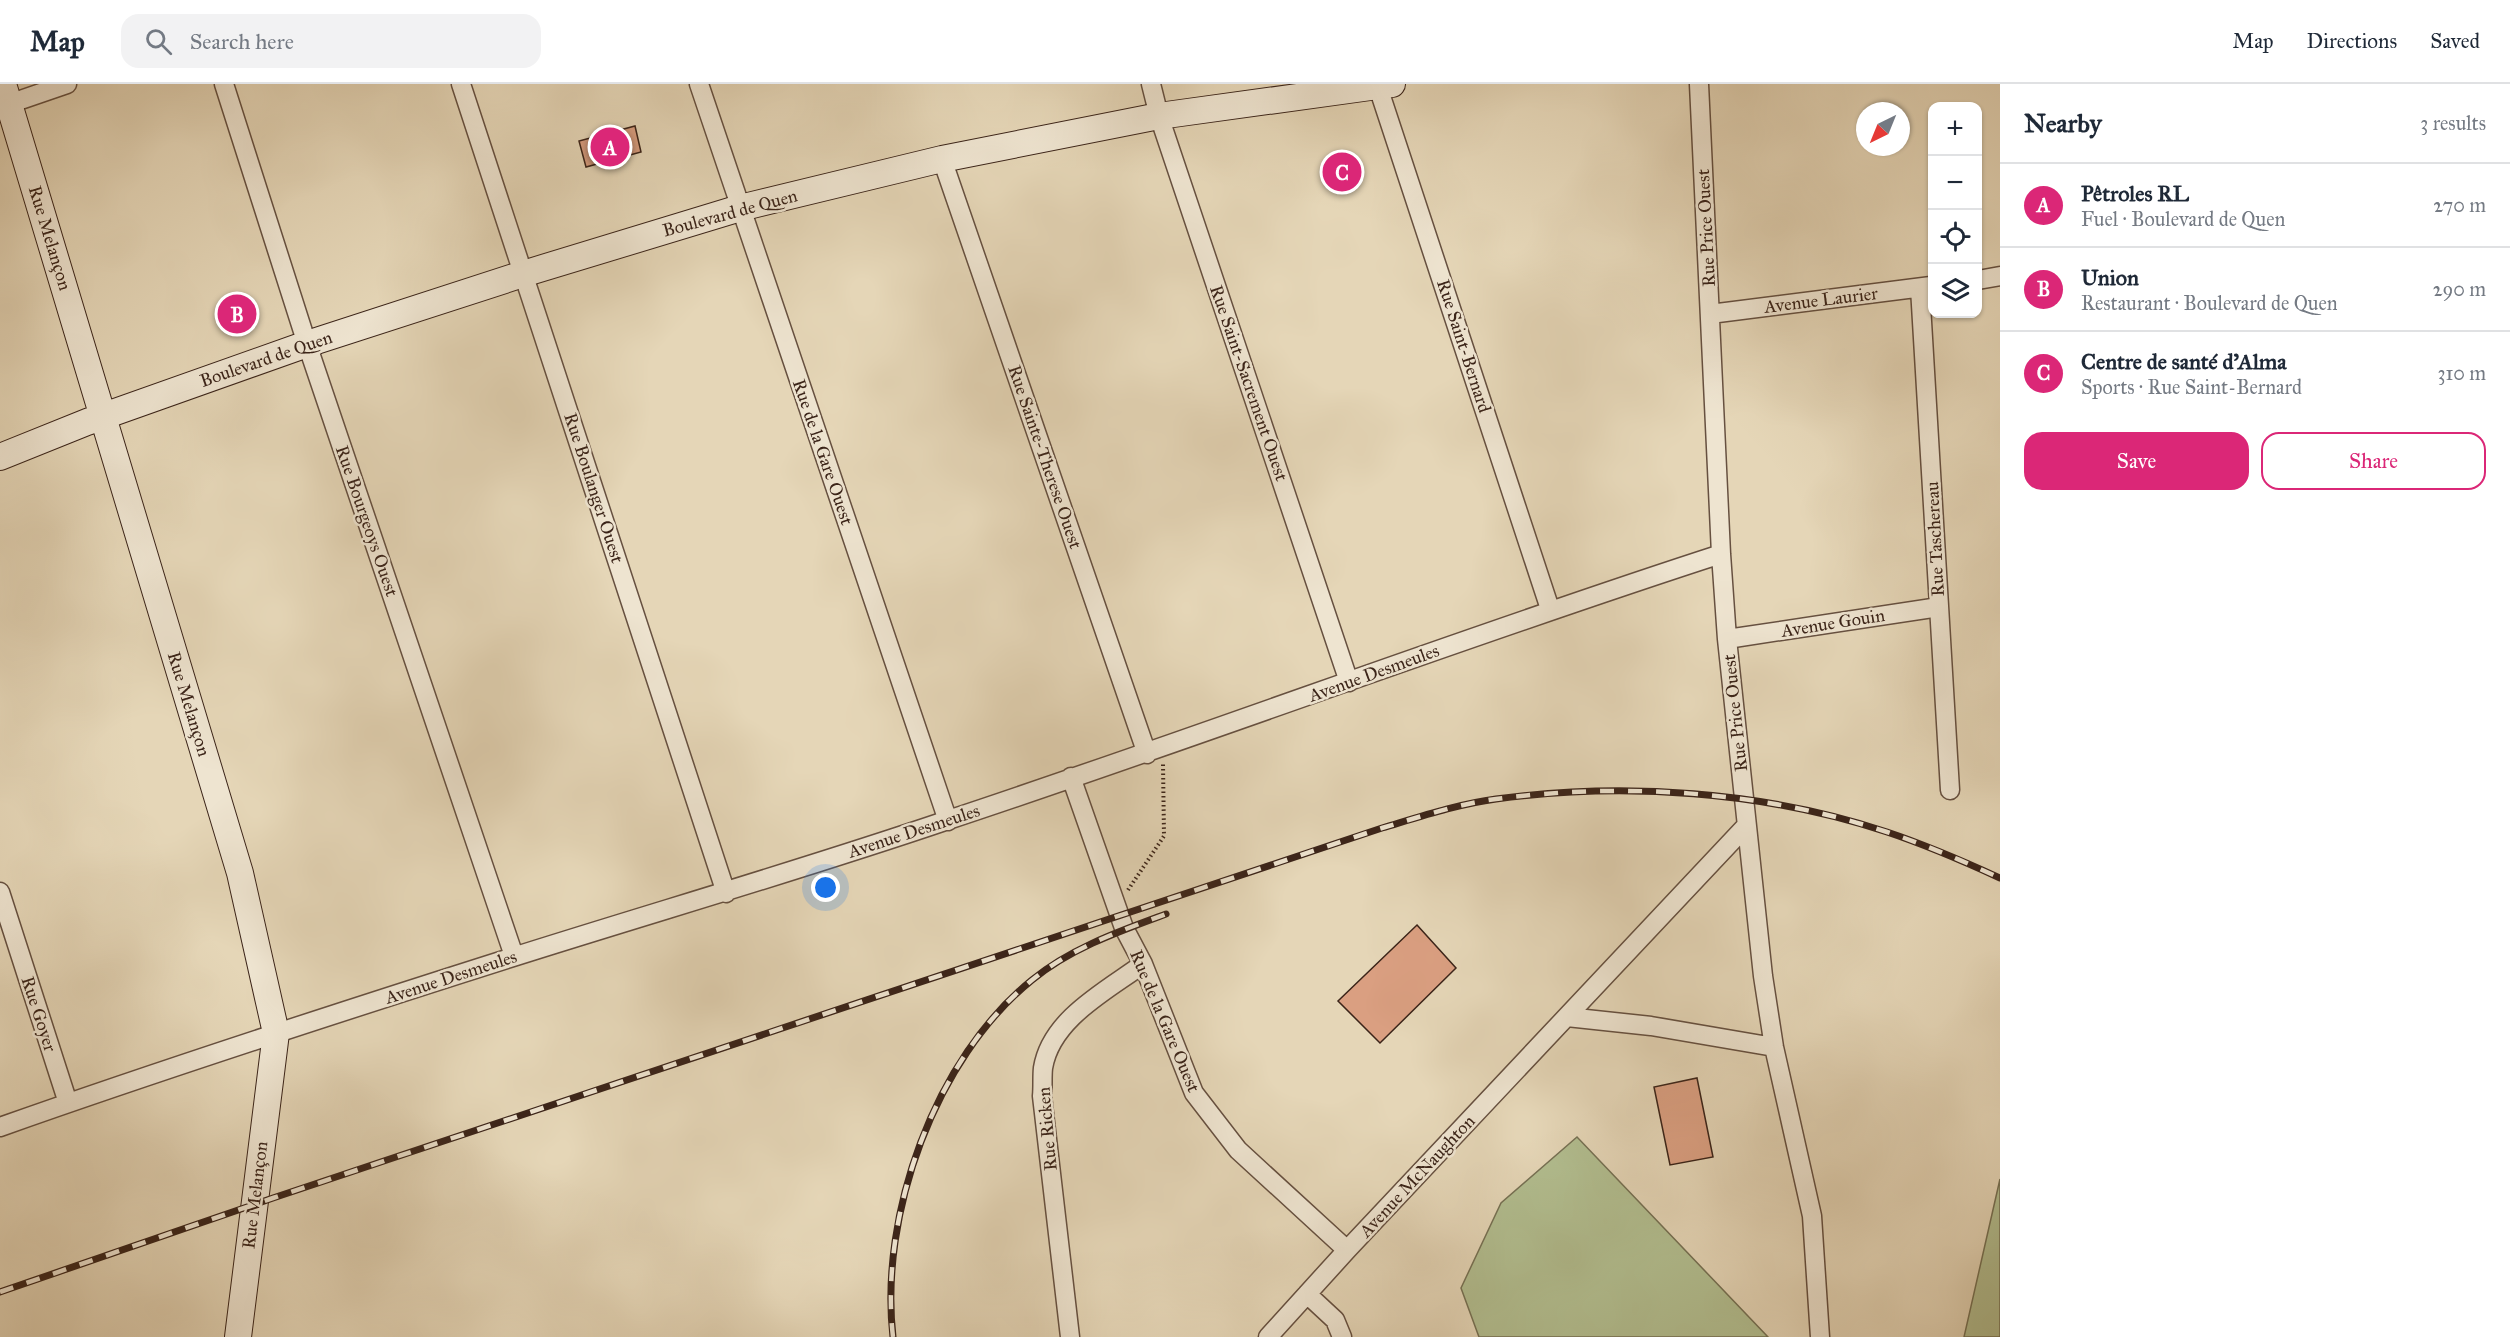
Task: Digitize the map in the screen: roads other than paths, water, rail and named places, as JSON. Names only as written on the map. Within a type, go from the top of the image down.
[{"type":"street","points":[[4,99],[67,84]]},
{"type":"street","name":"Rue Bourgeoys Ouest","points":[[224,84],[307,344],[514,957]]},
{"type":"street","name":"Rue Boulanger Ouest","points":[[461,84],[726,893]]},
{"type":"street","name":"Rue de la Gare Ouest","points":[[699,84],[948,820]]},
{"type":"street","name":"Rue Saint-Sacrement Ouest","points":[[1151,84],[1159,116],[1349,682]]},
{"type":"street","name":"Rue Price Ouest","points":[[1699,84],[1727,639],[1746,826],[1774,1047],[1812,1216],[1820,1337]]},
{"type":"street","name":"Boulevard de Quen","points":[[0,457],[95,419],[307,344],[523,274],[740,208],[942,159],[1159,116],[1382,85]]},
{"type":"street","name":"Rue Saint-Bernard","points":[[1382,85],[1550,609]]},
{"type":"street","name":"Rue Melançon","points":[[4,99],[95,419],[240,873],[276,1034],[238,1337]]},
{"type":"street","name":"Rue Sainte-Therese Ouest","points":[[942,159],[1155,751]]},
{"type":"street","points":[[1982,279],[2000,276]]},
{"type":"street","name":"Avenue Laurier","points":[[1710,314],[1926,287]]},
{"type":"street","name":"Rue Taschereau","points":[[1926,287],[1939,607],[1950,790]]},
{"type":"street","name":"Boulevard de Quen","points":[[0,442],[95,419]]},
{"type":"street","name":"Avenue Desmeules","points":[[0,1127],[276,1034],[514,957],[726,893],[948,820],[1071,777],[1155,751],[1550,609],[1721,554]]},
{"type":"street","name":"Avenue Gouin","points":[[1727,639],[1939,607]]},
{"type":"street","name":"Rue de la Gare Ouest","points":[[1071,777],[1116,907],[1143,964],[1194,1093],[1238,1150],[1347,1250]]},
{"type":"street","name":"Avenue McNaughton","points":[[1268,1337],[1746,826]]},
{"type":"street","name":"Rue Goyer","points":[[0,892],[68,1103]]},
{"type":"street","name":"Rue Ricken","points":[[1070,1337],[1042,1096],[1043,1067],[1054,1039],[1070,1019],[1143,964]]},
{"type":"street","points":[[1567,1017],[1651,1026],[1774,1047]]},
{"type":"street","points":[[1307,1294],[1335,1320],[1342,1337]]},
{"type":"railway","points":[[0,1292],[273,1198],[1382,828],[1467,804],[1496,799],[1594,791],[1644,791],[1743,799],[1792,807],[1887,832],[2000,878]]},
{"type":"railway","points":[[893,1337],[891,1290],[895,1241],[905,1191],[921,1142],[942,1095],[967,1052],[998,1013],[1032,980],[1047,969],[1096,941],[1166,914]]},
{"type":"place","name":"Pêtroles RL","points":[[610,147]]},
{"type":"place","name":"Centre de santé d'Alma","points":[[1342,172]]},
{"type":"place","name":"Union","points":[[237,314]]}]
